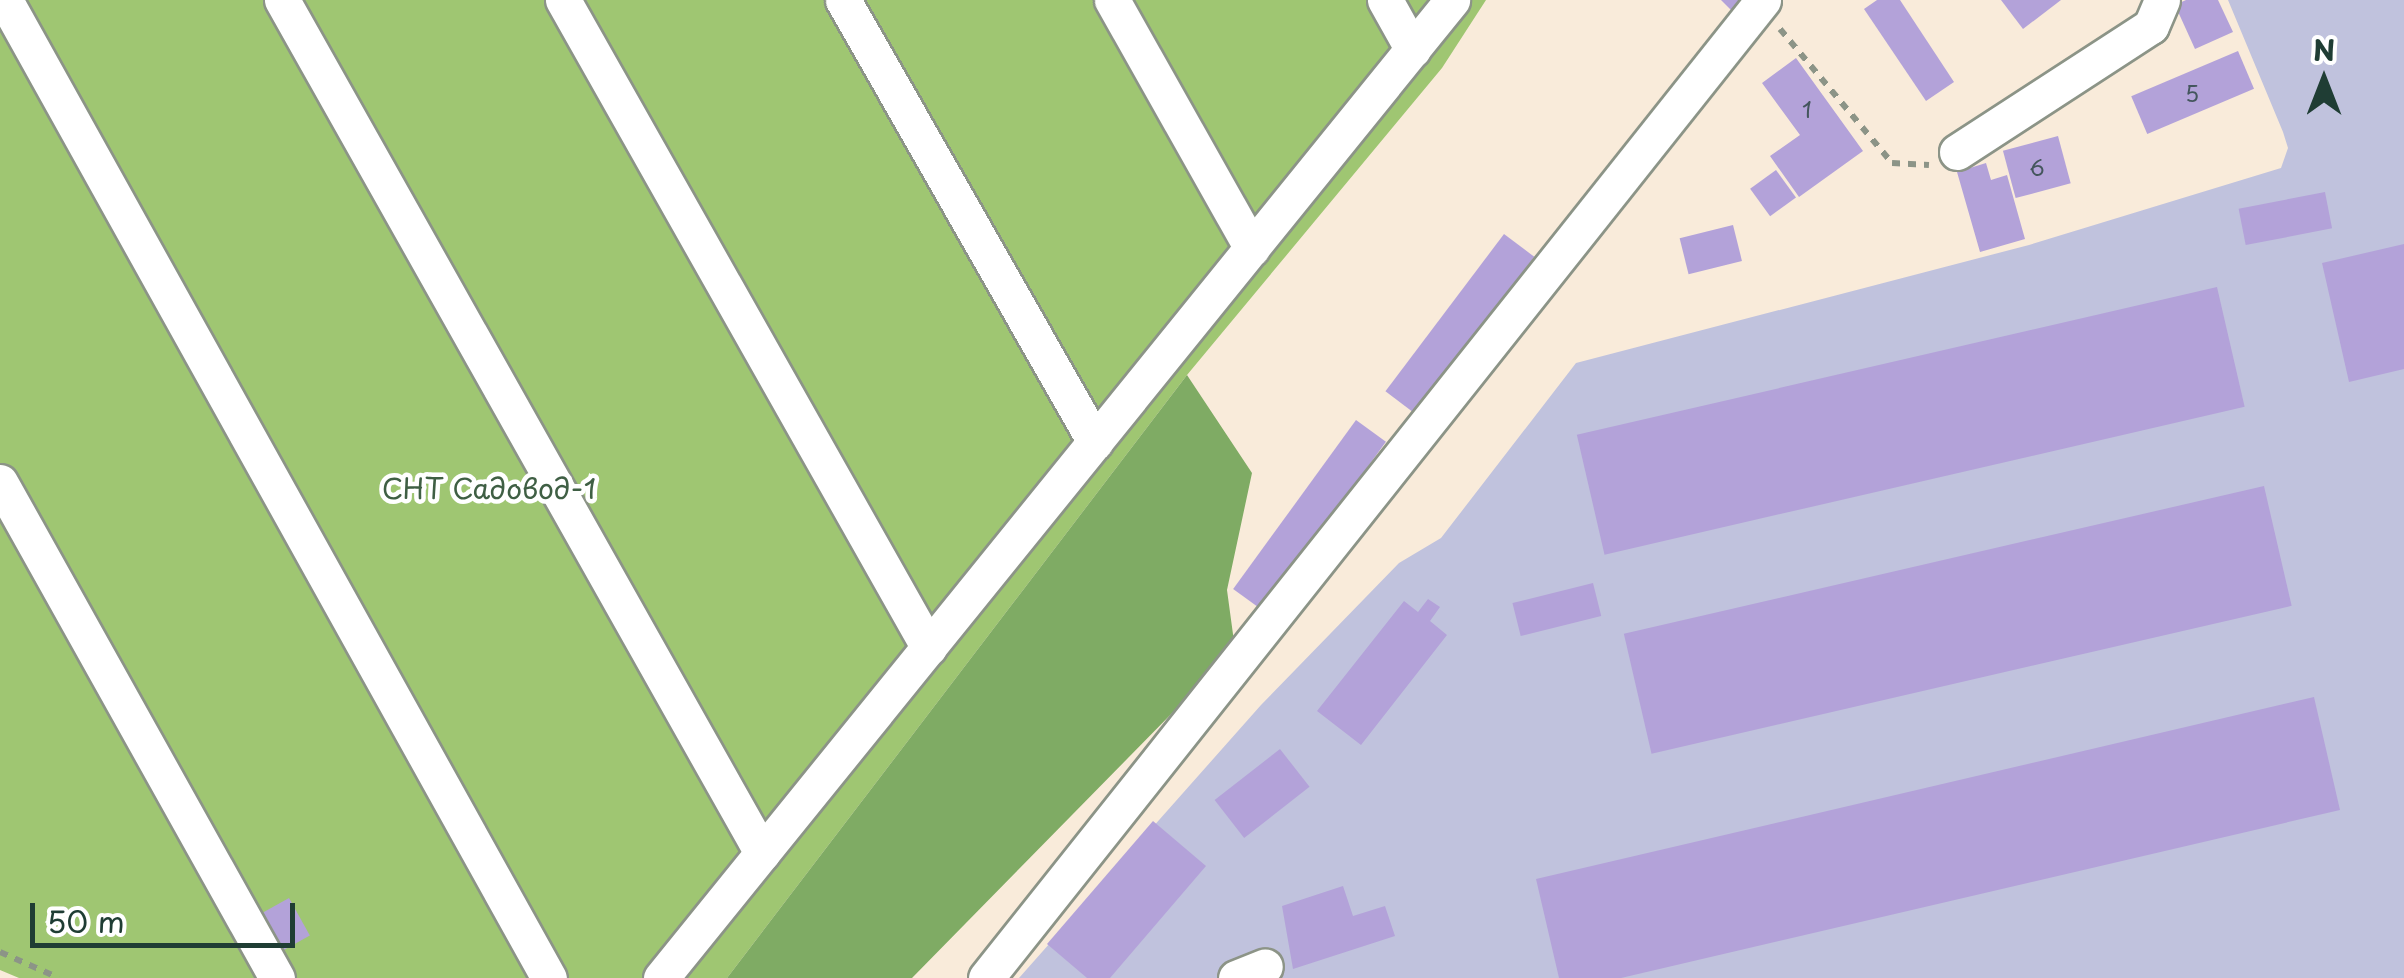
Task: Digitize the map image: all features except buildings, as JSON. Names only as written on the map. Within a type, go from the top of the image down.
[{"type":"street","points":[[5,0],[549,978]]},
{"type":"street","points":[[282,0],[762,853]]},
{"type":"street","points":[[563,0],[928,648]]},
{"type":"street","points":[[843,0],[1095,442]]},
{"type":"street","points":[[1112,0],[1252,248]]},
{"type":"street","points":[[1385,0],[1413,50]]},
{"type":"street","points":[[662,978],[1452,0]]},
{"type":"street","points":[[1957,152],[2151,26],[2162,0]]},
{"type":"street","points":[[986,978],[1761,2]]},
{"type":"street","points":[[0,482],[278,978]]},
{"type":"path","points":[[1761,2],[1892,163],[1933,164],[1957,152]]},
{"type":"path","points":[[0,952],[59,978]]},
{"type":"shaded area","points":[[2228,0],[2404,0],[2404,978],[1019,978],[1261,705],[1399,563],[1441,538],[1576,363],[2029,245],[2281,168],[2288,148],[2283,132]]},
{"type":"green space","name":"СНТ Садовод-1","points":[[0,0],[1486,0],[1442,68],[1187,375],[727,978],[19,978],[0,970]]},
{"type":"green space","points":[[1187,375],[1252,473],[1227,590],[1235,649],[912,978],[727,978]]}]
